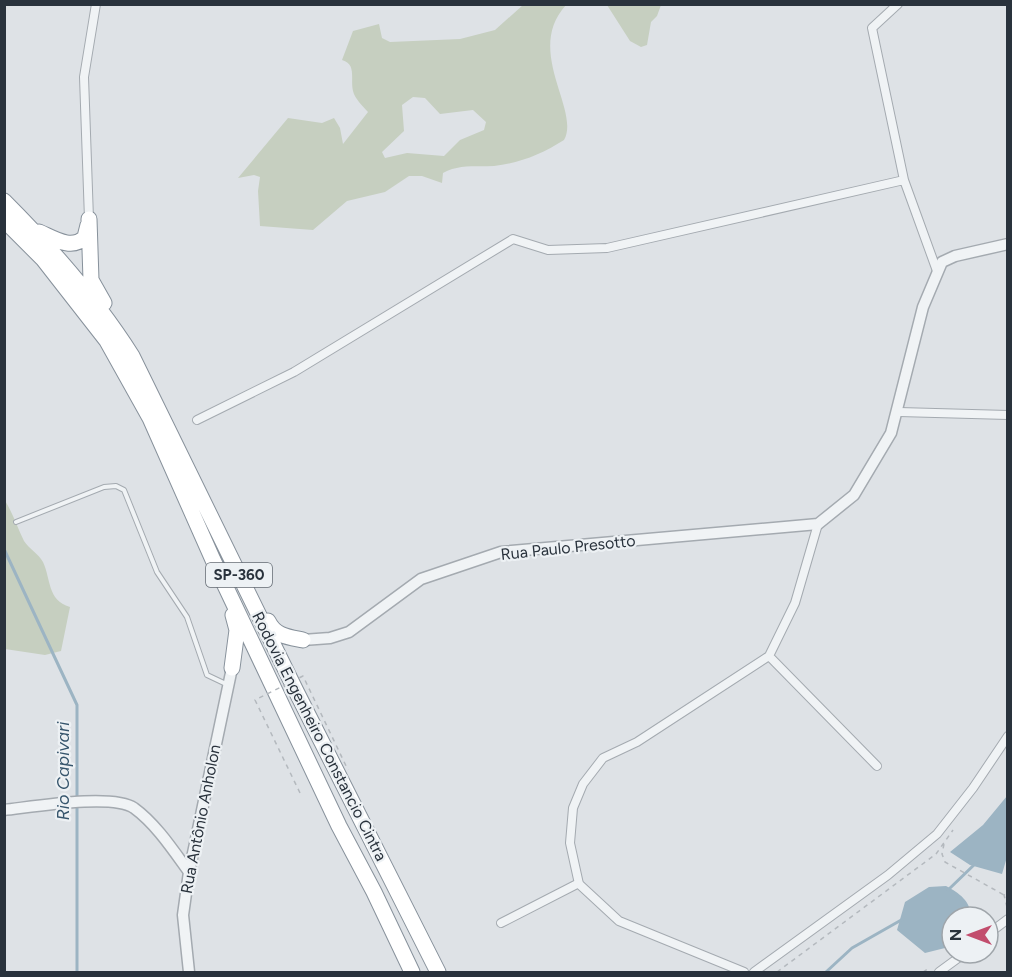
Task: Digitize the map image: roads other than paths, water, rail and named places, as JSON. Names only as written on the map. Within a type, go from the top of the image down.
[{"type":"highway","name":"Rodovia Engenheiro Constancio Cintra","points":[[4,201],[32,229],[110,321],[132,356],[296,691],[438,972]]},
{"type":"highway","points":[[32,229],[64,243],[78,243],[85,237],[89,219]]},
{"type":"highway","points":[[89,219],[91,280],[132,356]]},
{"type":"highway","name":"Rodovia Engenheiro Constancio Cintra","points":[[4,220],[43,259],[107,341],[150,418],[213,560],[412,972]]},
{"type":"highway","points":[[213,560],[237,630],[232,668]]},
{"type":"highway","points":[[236,568],[264,612],[272,630],[285,637],[303,640]]},
{"type":"highway","points":[[296,691],[279,648],[284,642],[303,640]]},
{"type":"highway","points":[[232,668],[241,653],[245,651],[279,699]]},
{"type":"street","points":[[89,219],[84,77],[96,4]]},
{"type":"street","points":[[898,4],[872,28],[904,180],[937,271]]},
{"type":"street","points":[[197,420],[294,372],[513,239],[548,250],[607,248],[904,180]]},
{"type":"street","points":[[744,972],[619,921],[579,883],[570,843],[573,808],[583,784],[603,758],[637,742],[769,656],[795,603],[818,524],[854,495],[891,433],[923,307],[942,262],[955,256],[1008,244]]},
{"type":"street","points":[[898,412],[1008,415]]},
{"type":"street","name":"Rua Paulo Presotto","points":[[303,640],[330,638],[349,632],[421,579],[501,552],[818,524]]},
{"type":"street","points":[[769,656],[877,766]]},
{"type":"street","name":"Rua Antônio Anholon","points":[[189,972],[183,915],[189,872],[226,684],[232,668]]},
{"type":"street","points":[[754,972],[888,875],[937,834],[973,788],[1008,736]]},
{"type":"street","points":[[4,810],[102,800],[132,807],[168,842],[189,872]]},
{"type":"street","points":[[501,923],[579,883]]},
{"type":"lane","points":[[16,522],[104,487],[116,486],[124,489],[157,572],[187,616],[207,675],[226,684]]},
{"type":"water","points":[[1007,796],[1007,857],[1002,874],[970,865],[950,852],[983,825]]},
{"type":"water","points":[[946,886],[960,895],[968,905],[940,905],[940,949],[925,953],[897,930],[905,902],[929,887]]},
{"type":"waterway","name":"Rio Capivari","points":[[4,549],[77,705],[77,798]]},
{"type":"waterway","name":"Rio Capivari","points":[[77,805],[77,972]]},
{"type":"waterway","points":[[948,890],[976,863]]},
{"type":"waterway","points":[[826,972],[852,948],[903,919]]}]
